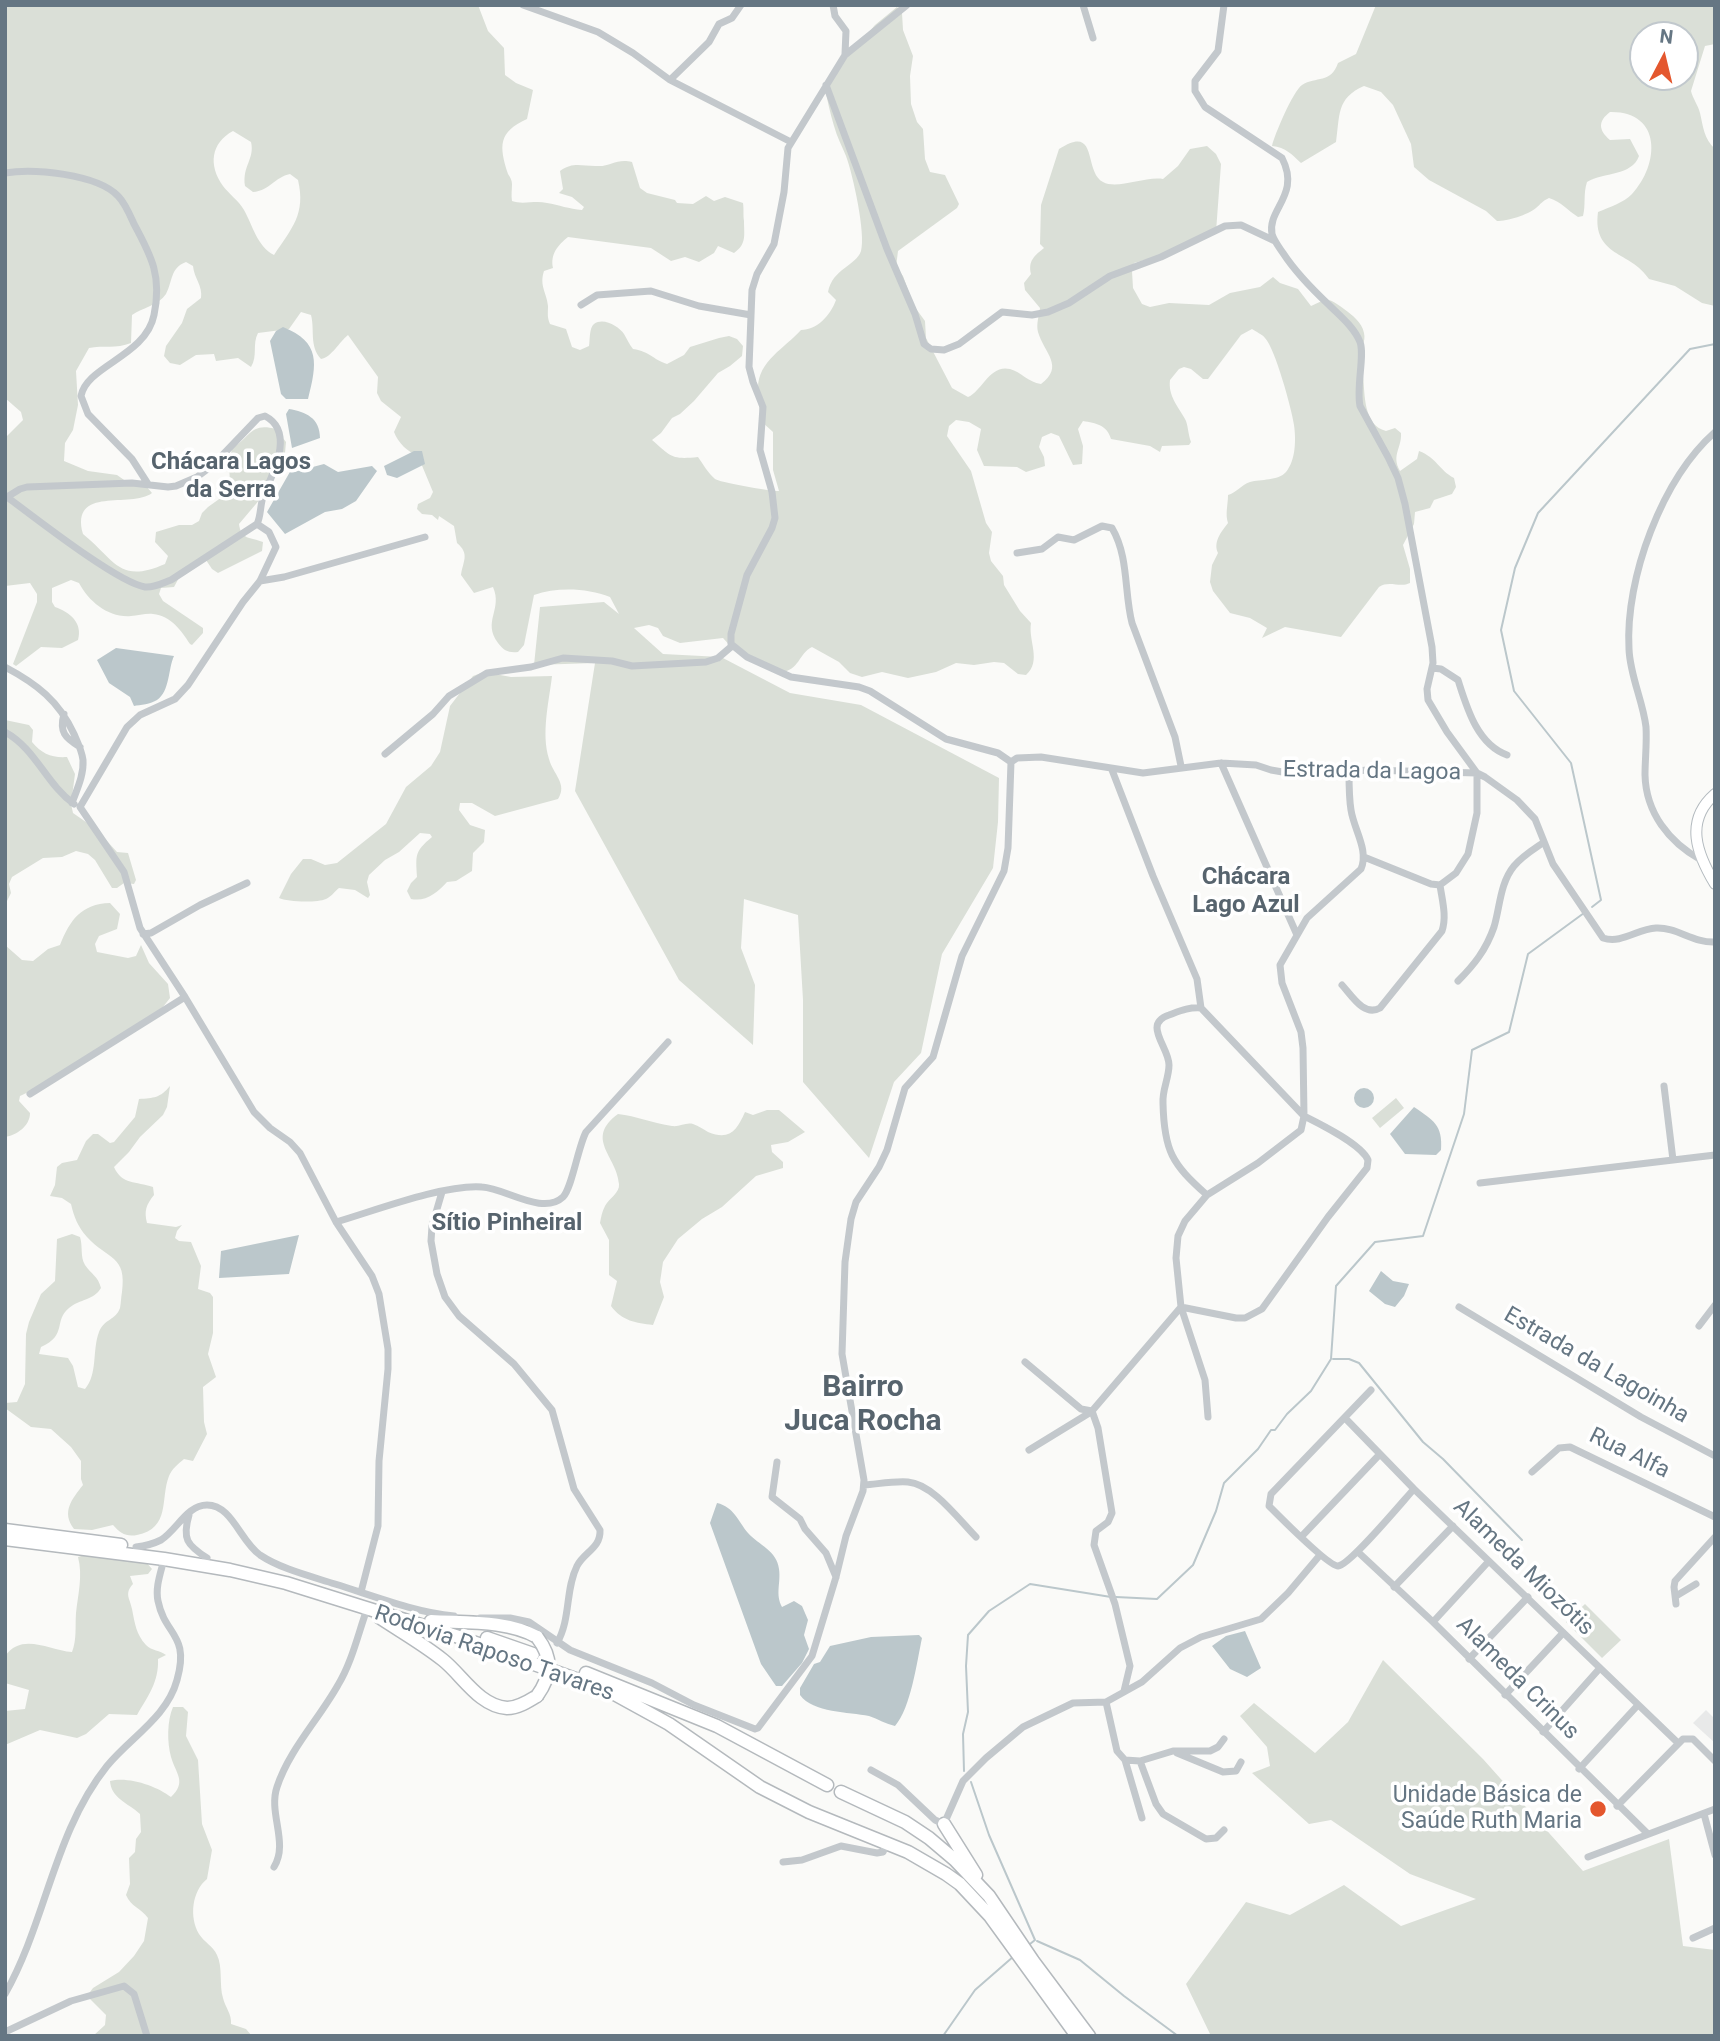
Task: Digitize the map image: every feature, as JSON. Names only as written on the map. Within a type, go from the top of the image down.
[{"type":"highway","name":"Rodovia Raposo Tavares","points":[[5,1530],[207,1558],[291,1576],[508,1645],[608,1686],[669,1724],[760,1787],[809,1812],[887,1843],[928,1863],[960,1884],[1011,1937]]},
{"type":"highway","name":"Rodovia Raposo Tavares","points":[[5,1539],[164,1559],[286,1583],[608,1686],[717,1726],[827,1785]]},
{"type":"highway","points":[[367,1609],[445,1662],[468,1686],[489,1702],[508,1708],[525,1703],[537,1696],[546,1683],[550,1662],[545,1648],[537,1637],[524,1629],[431,1621]]},
{"type":"highway","name":"Rodovia Raposo Tavares","points":[[841,1792],[874,1806],[929,1838],[955,1860],[989,1896],[1011,1937],[1077,2036]]},
{"type":"highway","points":[[944,1824],[989,1896]]},
{"type":"highway","name":"Rodovia Raposo Tavares","points":[[1029,1962],[1091,2036]]},
{"type":"street","points":[[523,5],[598,32],[670,80],[791,142]]},
{"type":"street","points":[[670,80],[709,42],[719,24],[733,18],[741,5]]},
{"type":"street","points":[[833,5],[835,16],[846,31],[845,55]]},
{"type":"street","points":[[136,1547],[160,1541],[202,1505],[212,1505],[221,1508],[232,1519],[241,1536],[259,1554],[289,1568],[440,1615],[510,1618],[529,1622],[557,1643],[594,1661],[652,1683],[694,1705],[748,1727],[758,1728],[812,1656],[846,1535],[864,1485],[842,1354],[849,1226],[856,1202],[880,1167],[887,1150],[905,1088],[933,1057],[962,956],[1003,871],[1008,848],[1012,762],[998,753],[946,739],[870,691],[782,674],[747,657],[732,646],[731,634],[741,592],[775,518],[772,492],[760,450],[763,407],[749,367],[753,284],[772,249],[778,226],[787,155],[791,142],[845,55],[907,5]]},
{"type":"street","points":[[1083,5],[1093,38]]},
{"type":"street","points":[[1224,5],[1218,51],[1195,81],[1195,91],[1205,107],[1282,158],[1288,169],[1288,183],[1272,227],[1275,241],[1290,263],[1349,325],[1360,341],[1361,357],[1357,382],[1360,406],[1398,478],[1431,639],[1432,668],[1427,689],[1428,701],[1477,774],[1477,813],[1468,854],[1456,873],[1440,885]]},
{"type":"street","points":[[826,85],[887,249],[915,314],[924,344],[931,349],[944,350],[959,344],[1002,312],[1032,315],[1048,312],[1069,303],[1110,276],[1161,257],[1225,226],[1241,225],[1275,241]]},
{"type":"street","points":[[5,173],[23,170],[101,184],[118,196],[154,261],[157,282],[151,326],[135,346],[85,384],[81,396],[88,414],[132,459],[148,484]]},
{"type":"street","points":[[581,305],[597,295],[651,291],[699,306],[751,315]]},
{"type":"street","points":[[265,416],[274,423],[280,451],[277,466],[262,500],[257,524],[172,580],[146,587],[125,580],[6,497],[27,487],[148,484],[168,487],[197,477],[214,465],[253,423],[265,416]]},
{"type":"street","points":[[1701,860],[1670,838],[1650,806],[1645,777],[1644,715],[1629,653],[1628,631],[1634,585],[1648,537],[1685,465],[1715,432]]},
{"type":"street","points":[[76,805],[127,727],[140,715],[175,699],[188,685],[260,581],[276,547],[269,532],[257,524]]},
{"type":"street","points":[[1017,553],[1042,548],[1058,537],[1074,540],[1102,526],[1112,528],[1122,550],[1127,604],[1132,623],[1175,737],[1181,766]]},
{"type":"street","points":[[260,581],[425,537]]},
{"type":"street","points":[[385,754],[433,714],[449,696],[487,673],[531,667],[563,658],[612,661],[632,666],[706,662],[718,658],[732,646]]},
{"type":"street","points":[[5,667],[48,694],[64,714],[83,761],[76,805]]},
{"type":"street","points":[[1432,668],[1441,669],[1458,680],[1467,711],[1494,750],[1507,755]]},
{"type":"street","points":[[5,732],[29,750],[62,794],[76,805],[124,872],[143,934],[185,997],[254,1112],[300,1153],[336,1222],[376,1284],[388,1349],[386,1404],[379,1461],[378,1526],[361,1592]]},
{"type":"street","name":"Estrada da Lagoa","points":[[1012,762],[1017,758],[1041,757],[1143,773],[1221,762],[1256,765],[1271,771],[1300,775],[1404,769],[1485,776],[1527,809],[1535,819],[1553,864],[1603,938],[1620,939],[1658,928],[1672,930],[1698,941],[1715,942]]},
{"type":"street","points":[[1221,762],[1297,934]]},
{"type":"street","points":[[1112,769],[1153,876],[1197,979],[1200,1008],[1304,1116],[1319,1122],[1367,1155],[1367,1168],[1262,1309],[1245,1318],[1236,1318],[1181,1307]]},
{"type":"street","points":[[1208,1417],[1205,1380],[1181,1307],[1176,1258],[1178,1236],[1185,1221],[1208,1195],[1258,1163],[1301,1130],[1304,1116],[1305,1065],[1302,1040],[1280,972],[1284,956],[1307,918],[1361,869],[1364,857],[1350,806],[1349,772]]},
{"type":"street","points":[[1715,794],[1700,810],[1697,844],[1701,860],[1715,884]]},
{"type":"street","points":[[1458,981],[1478,961],[1486,945],[1513,867],[1544,842]]},
{"type":"street","points":[[1364,857],[1440,885]]},
{"type":"street","points":[[143,934],[151,933],[200,905],[247,883]]},
{"type":"street","points":[[1342,985],[1366,1010],[1375,1011],[1380,1008],[1442,931],[1444,908],[1440,885]]},
{"type":"street","points":[[30,1094],[185,997]]},
{"type":"street","points":[[1200,1008],[1189,1008],[1164,1016],[1156,1027],[1169,1065],[1163,1102],[1168,1147],[1184,1175],[1208,1195]]},
{"type":"street","points":[[336,1222],[442,1192],[479,1186],[541,1204],[552,1204],[564,1197],[569,1187],[578,1148],[586,1132],[668,1042]]},
{"type":"street","points":[[1664,1086],[1674,1160]]},
{"type":"street","points":[[1480,1183],[1715,1155]]},
{"type":"street","points":[[442,1192],[432,1226],[431,1241],[435,1266],[445,1297],[459,1316],[514,1364],[552,1410],[573,1489],[600,1530],[598,1542],[582,1559],[574,1574],[565,1628],[557,1643]]},
{"type":"street","points":[[1699,1326],[1715,1305]]},
{"type":"street","points":[[1029,1450],[1092,1411],[1181,1307]]},
{"type":"street","name":"Estrada da Lagoinha","points":[[1459,1307],[1641,1417],[1715,1456]]},
{"type":"street","points":[[1025,1362],[1081,1409],[1092,1411]]},
{"type":"street","points":[[1371,1390],[1269,1497],[1269,1506],[1320,1555],[1338,1566],[1358,1552],[1415,1489]]},
{"type":"street","points":[[1092,1411],[1098,1428],[1112,1513],[1108,1522],[1096,1531],[1094,1545],[1115,1604],[1130,1666],[1124,1691]]},
{"type":"street","name":"Alameda Miozótis","points":[[1345,1418],[1677,1742]]},
{"type":"street","name":"Rua Alfa","points":[[1532,1472],[1559,1448],[1570,1447],[1715,1517]]},
{"type":"street","points":[[1301,1537],[1380,1454]]},
{"type":"street","points":[[777,1462],[772,1497],[800,1519],[805,1529],[826,1553],[836,1577]]},
{"type":"street","points":[[864,1485],[895,1482],[917,1484],[934,1494],[976,1537]]},
{"type":"street","points":[[189,1514],[186,1525],[187,1541],[207,1558]]},
{"type":"street","points":[[1394,1587],[1453,1526]]},
{"type":"street","points":[[1696,1584],[1676,1600],[1675,1581],[1715,1536]]},
{"type":"street","name":"Alameda Crinus","points":[[1358,1552],[1433,1622],[1579,1769],[1648,1834]]},
{"type":"street","points":[[871,1770],[898,1784],[934,1820],[944,1824],[964,1781],[986,1758],[1023,1727],[1073,1703],[1106,1702],[1142,1682],[1180,1648],[1201,1637],[1261,1619],[1288,1593],[1320,1555]]},
{"type":"street","points":[[5,1994],[38,1922],[74,1821],[107,1767],[166,1705],[173,1692],[181,1653],[178,1639],[159,1603],[157,1592],[164,1559]]},
{"type":"street","points":[[1433,1622],[1489,1561]]},
{"type":"street","points":[[1469,1659],[1528,1597]]},
{"type":"street","points":[[274,1867],[279,1852],[274,1806],[276,1790],[296,1751],[344,1674],[367,1609]]},
{"type":"street","points":[[1505,1695],[1563,1633]]},
{"type":"street","points":[[1543,1732],[1600,1668]]},
{"type":"street","points":[[1106,1702],[1117,1751],[1125,1760],[1142,1818]]},
{"type":"street","points":[[1579,1769],[1638,1704]]},
{"type":"street","points":[[1617,1806],[1677,1742],[1685,1738],[1693,1739],[1715,1760]]},
{"type":"street","points":[[1125,1760],[1140,1761],[1173,1751],[1210,1751],[1218,1747],[1224,1739]]},
{"type":"street","points":[[1173,1751],[1223,1772],[1236,1771],[1241,1762]]},
{"type":"street","points":[[1140,1761],[1156,1804],[1163,1814],[1206,1839],[1216,1838],[1224,1830]]},
{"type":"street","points":[[1588,1857],[1715,1809]]},
{"type":"street","points":[[1704,1814],[1715,1856]]},
{"type":"street","points":[[783,1862],[802,1860],[841,1846],[871,1853],[883,1852],[887,1843]]},
{"type":"street","points":[[1693,1938],[1715,1928]]},
{"type":"street","points":[[5,2032],[71,2001],[112,1988],[128,1987],[134,1994],[147,2036]]},
{"type":"shaded area","points":[[5,5],[478,5],[488,31],[504,48],[505,75],[533,90],[527,119],[511,129],[503,141],[503,155],[512,183],[512,201],[543,202],[582,210],[584,207],[572,197],[559,193],[563,189],[560,171],[574,165],[603,166],[623,161],[632,162],[640,188],[647,193],[675,200],[677,203],[693,204],[706,196],[714,201],[725,197],[743,203],[744,239],[734,253],[718,246],[714,253],[699,262],[685,257],[671,261],[651,248],[568,237],[556,250],[553,268],[544,271],[543,285],[550,324],[566,329],[572,347],[580,350],[589,346],[590,331],[598,322],[619,328],[633,349],[667,364],[684,355],[690,347],[729,336],[737,339],[743,346],[742,356],[718,373],[694,401],[672,418],[652,440],[672,456],[698,457],[715,479],[779,491],[773,470],[773,432],[762,422],[759,378],[767,363],[801,330],[818,325],[827,317],[836,300],[828,292],[831,284],[839,272],[858,256],[862,243],[852,176],[835,130],[824,84],[875,25],[897,7],[902,13],[903,30],[913,56],[910,76],[911,104],[917,122],[923,129],[925,159],[930,172],[945,175],[959,204],[898,251],[896,267],[903,276],[914,306],[925,321],[926,338],[952,388],[968,397],[997,370],[1014,370],[1041,384],[1052,371],[1051,359],[1038,332],[1040,308],[1025,290],[1024,283],[1031,274],[1033,259],[1044,248],[1040,244],[1041,205],[1059,149],[1072,143],[1080,142],[1085,145],[1097,176],[1103,182],[1116,184],[1163,179],[1178,166],[1190,149],[1207,146],[1216,154],[1221,164],[1216,232],[1162,255],[1134,263],[1133,288],[1142,304],[1150,307],[1169,303],[1209,305],[1230,293],[1260,287],[1273,277],[1280,283],[1298,289],[1311,306],[1325,300],[1334,302],[1353,316],[1363,329],[1360,359],[1369,416],[1378,428],[1386,431],[1395,428],[1401,433],[1396,460],[1400,471],[1417,459],[1419,451],[1454,478],[1456,487],[1452,494],[1434,500],[1430,508],[1415,512],[1414,524],[1403,545],[1410,569],[1410,583],[1379,587],[1341,637],[1285,627],[1262,638],[1267,628],[1250,618],[1230,613],[1213,591],[1210,582],[1212,565],[1218,553],[1217,541],[1228,523],[1228,495],[1250,482],[1283,475],[1292,462],[1295,431],[1287,394],[1269,344],[1261,334],[1252,329],[1241,335],[1208,379],[1203,379],[1184,367],[1170,380],[1172,396],[1187,424],[1191,442],[1189,445],[1162,446],[1160,452],[1150,446],[1111,439],[1104,428],[1083,421],[1078,429],[1083,446],[1082,464],[1073,465],[1059,436],[1051,433],[1042,437],[1039,447],[1045,466],[1026,472],[1017,467],[984,466],[977,450],[981,429],[969,422],[956,420],[949,426],[947,436],[971,471],[986,523],[992,532],[989,553],[991,561],[1003,576],[1004,585],[1020,611],[1031,623],[1034,657],[1031,669],[1026,675],[1018,674],[1004,663],[994,662],[974,665],[956,663],[936,672],[908,678],[882,672],[862,677],[850,673],[839,662],[812,647],[792,669],[781,672],[733,649],[723,638],[680,643],[663,636],[658,628],[649,625],[634,628],[663,654],[721,657],[790,693],[861,705],[999,778],[993,868],[942,954],[921,1053],[894,1082],[869,1158],[803,1082],[803,1000],[798,915],[744,899],[741,948],[755,985],[753,1045],[679,980],[575,791],[595,663],[534,665],[540,607],[604,602],[619,614],[610,597],[572,590],[534,595],[524,645],[518,652],[509,652],[502,648],[492,628],[496,602],[493,587],[474,593],[461,575],[465,554],[457,543],[454,526],[439,516],[438,520],[432,515],[422,514],[417,509],[418,504],[430,498],[433,492],[418,456],[404,447],[394,432],[401,417],[381,401],[377,393],[378,377],[348,335],[321,359],[314,343],[311,315],[301,312],[289,329],[258,333],[251,367],[238,358],[216,361],[214,354],[196,355],[180,365],[170,363],[164,356],[166,346],[182,323],[187,309],[201,298],[193,266],[186,262],[174,271],[163,298],[132,315],[131,343],[89,348],[76,371],[78,405],[73,430],[65,443],[64,461],[88,471],[117,475],[127,482],[146,486],[152,493],[131,499],[105,501],[85,509],[81,519],[83,534],[119,567],[137,572],[165,564],[168,556],[155,542],[156,532],[179,525],[192,525],[199,521],[208,507],[222,497],[230,482],[232,448],[251,432],[261,427],[276,429],[286,442],[285,453],[261,498],[239,524],[244,535],[263,542],[262,551],[218,573],[206,560],[181,574],[174,587],[161,588],[159,594],[163,601],[203,628],[203,633],[192,645],[175,624],[165,618],[150,614],[115,614],[100,607],[79,583],[71,580],[52,588],[52,602],[77,623],[78,640],[62,648],[41,647],[16,666],[13,664],[37,602],[37,594],[30,583],[5,586],[5,438],[23,420],[21,412],[5,398]],"holes":[[[233,131],[251,142],[245,186],[253,192],[290,174],[298,180],[299,212],[274,255],[259,241],[244,210],[223,186],[215,170],[216,148],[226,136]]]},
{"type":"shaded area","points":[[1376,5],[1715,5],[1715,44],[1705,46],[1699,65],[1699,21],[1629,21],[1629,91],[1691,91],[1706,137],[1715,149],[1715,306],[1702,303],[1675,286],[1649,279],[1633,263],[1614,252],[1601,238],[1598,212],[1632,194],[1648,168],[1651,141],[1639,120],[1627,114],[1610,112],[1603,119],[1603,133],[1610,140],[1630,139],[1639,156],[1624,170],[1587,182],[1583,216],[1578,217],[1549,198],[1528,213],[1497,221],[1486,211],[1429,180],[1414,167],[1411,144],[1393,105],[1381,92],[1364,86],[1348,96],[1344,102],[1339,116],[1336,142],[1301,163],[1292,154],[1272,146],[1284,114],[1298,89],[1307,82],[1327,77],[1338,63],[1356,54]]},
{"type":"shaded area","points":[[283,327],[295,333],[310,347],[314,365],[308,399],[286,399],[281,394],[270,341],[276,331]]},
{"type":"shaded area","points":[[289,409],[311,417],[318,425],[320,438],[292,448],[286,414]]},
{"type":"shaded area","points":[[414,451],[422,451],[425,464],[397,478],[387,475],[384,466]]},
{"type":"shaded area","points":[[324,464],[338,472],[372,466],[377,471],[356,501],[342,509],[325,512],[285,534],[267,512],[291,470],[294,472]]},
{"type":"shaded area","points":[[116,648],[174,656],[167,686],[157,700],[134,706],[130,697],[109,683],[97,660]]},
{"type":"shaded area","points":[[484,672],[511,677],[552,676],[546,739],[549,759],[561,784],[558,799],[495,816],[472,803],[460,803],[459,810],[470,825],[485,830],[484,842],[473,853],[472,871],[456,881],[447,882],[426,898],[411,899],[407,891],[417,877],[419,850],[432,837],[430,834],[420,833],[369,875],[368,898],[355,890],[339,888],[330,897],[322,900],[295,901],[279,898],[291,874],[303,859],[311,859],[325,865],[337,863],[386,824],[406,787],[431,766],[440,752],[450,706],[473,676]]},
{"type":"shaded area","points":[[5,720],[29,725],[33,730],[32,742],[40,750],[52,756],[67,757],[75,774],[71,804],[73,813],[96,829],[117,852],[128,853],[136,880],[134,884],[124,883],[112,888],[95,860],[88,854],[76,851],[62,857],[43,858],[12,877],[9,884],[11,893],[5,905]]},
{"type":"shaded area","points":[[110,903],[120,914],[117,929],[99,936],[95,944],[97,952],[128,958],[136,956],[141,945],[149,963],[168,984],[170,998],[159,1012],[71,1072],[20,1096],[19,1101],[30,1113],[28,1122],[22,1129],[5,1137],[5,945],[22,960],[33,961],[48,949],[60,945],[68,928],[84,910]]},
{"type":"shaded area","points":[[170,1086],[163,1115],[114,1167],[125,1180],[153,1187],[154,1195],[147,1205],[147,1223],[176,1227],[182,1225],[175,1238],[191,1242],[201,1266],[198,1289],[210,1293],[213,1297],[213,1333],[208,1354],[216,1377],[203,1387],[207,1434],[193,1461],[184,1459],[170,1473],[160,1519],[148,1531],[126,1535],[113,1525],[92,1530],[74,1529],[68,1511],[83,1485],[81,1461],[71,1447],[51,1429],[31,1427],[5,1408],[5,1403],[17,1402],[25,1384],[26,1334],[41,1294],[55,1281],[57,1239],[72,1234],[80,1237],[83,1262],[101,1288],[95,1295],[73,1305],[64,1313],[55,1338],[41,1347],[39,1354],[68,1358],[73,1366],[78,1387],[85,1389],[89,1383],[99,1332],[120,1308],[122,1271],[114,1259],[84,1233],[71,1204],[62,1198],[50,1196],[55,1185],[57,1167],[62,1163],[77,1160],[86,1141],[93,1134],[98,1134],[110,1143],[114,1142],[135,1117],[139,1099],[156,1097]]},
{"type":"shaded area","points":[[1364,1088],[1371,1091],[1374,1098],[1371,1105],[1364,1108],[1357,1105],[1354,1098],[1357,1091]]},
{"type":"shaded area","points":[[1396,1098],[1404,1108],[1380,1128],[1372,1118]]},
{"type":"shaded area","points":[[1414,1107],[1438,1129],[1441,1150],[1436,1155],[1405,1154],[1390,1134]]},
{"type":"shaded area","points":[[767,1110],[779,1110],[805,1132],[788,1142],[771,1145],[772,1152],[783,1162],[783,1168],[756,1176],[722,1207],[678,1239],[663,1262],[660,1282],[664,1297],[653,1325],[635,1322],[620,1315],[611,1306],[617,1281],[609,1275],[609,1240],[600,1223],[605,1206],[619,1187],[617,1174],[603,1140],[608,1123],[618,1114],[672,1126],[693,1124],[708,1132],[722,1135],[736,1129],[745,1112],[753,1115]]},
{"type":"shaded area","points":[[299,1235],[289,1274],[219,1278],[221,1251]]},
{"type":"shaded area","points":[[1381,1271],[1393,1281],[1409,1284],[1395,1307],[1385,1304],[1369,1291]]},
{"type":"shaded area","points":[[717,1503],[732,1511],[748,1533],[775,1557],[779,1569],[779,1598],[782,1607],[794,1601],[802,1606],[808,1620],[804,1635],[809,1649],[802,1663],[782,1686],[776,1686],[761,1664],[710,1523]]},
{"type":"shaded area","points":[[93,1552],[146,1562],[152,1569],[148,1574],[130,1576],[133,1584],[128,1593],[140,1637],[148,1647],[166,1655],[158,1659],[157,1675],[152,1688],[137,1715],[109,1714],[86,1734],[77,1738],[40,1730],[5,1745],[5,1711],[25,1709],[29,1690],[5,1683],[5,1656],[19,1645],[28,1644],[72,1652],[80,1578],[78,1557]]},
{"type":"shaded area","points":[[1585,1604],[1621,1640],[1602,1658],[1566,1622]]},
{"type":"shaded area","points":[[1245,1631],[1261,1668],[1247,1677],[1230,1669],[1212,1646],[1226,1636]]},
{"type":"shaded area","points":[[919,1635],[922,1638],[913,1684],[901,1718],[895,1726],[869,1716],[822,1708],[806,1701],[800,1695],[800,1688],[814,1664],[820,1662],[830,1646],[871,1637]]},
{"type":"shaded area","points":[[1383,1660],[1483,1759],[1583,1871],[1669,1839],[1683,1946],[1715,1950],[1715,2036],[1211,2036],[1186,1984],[1246,1902],[1290,1915],[1344,1885],[1401,1926],[1476,1899],[1410,1874],[1331,1820],[1309,1824],[1252,1773],[1270,1766],[1267,1747],[1240,1716],[1254,1703],[1315,1753],[1348,1722]]},
{"type":"shaded area","points":[[173,1707],[183,1707],[188,1712],[186,1736],[198,1760],[202,1824],[212,1850],[207,1879],[195,1897],[194,1920],[199,1934],[219,1960],[222,1993],[231,2024],[246,2029],[252,2036],[93,2036],[105,2025],[106,2015],[87,1996],[93,1988],[119,1972],[134,1956],[144,1941],[148,1918],[126,1895],[130,1884],[129,1858],[135,1852],[136,1839],[141,1832],[140,1814],[113,1792],[110,1781],[142,1783],[171,1797],[176,1792],[179,1778],[171,1757],[168,1738]]},
{"type":"shaded area","points":[[1706,1710],[1715,1719],[1715,1743],[1693,1723]]},
{"type":"waterway","points":[[1592,907],[1601,900],[1571,763],[1514,691],[1501,630],[1515,568],[1538,513],[1690,349],[1715,344]]},
{"type":"waterway","points":[[1116,1597],[1157,1599],[1193,1565],[1216,1511],[1224,1483],[1258,1449],[1271,1430],[1275,1430],[1311,1391],[1331,1359],[1336,1286],[1375,1242],[1423,1236],[1464,1114],[1472,1050],[1509,1032],[1528,954],[1584,913]]},
{"type":"waterway","points":[[1333,1359],[1349,1359],[1359,1363],[1423,1442],[1522,1540]]},
{"type":"waterway","points":[[964,1771],[963,1734],[968,1712],[968,1635],[989,1611],[1030,1584],[1111,1597]]},
{"type":"waterway","points":[[971,1782],[989,1835],[1035,1940],[1030,1944]]},
{"type":"waterway","points":[[1037,1941],[1080,1960],[1178,2036]]},
{"type":"waterway","points":[[943,2036],[975,1990],[1014,1956]]},
{"type":"place","name":"Unidade Básica de Saúde Ruth Maria","points":[[1598,1809]]},
{"type":"district","name":"Chácara Lagos da Serra","points":[[231,477]]},
{"type":"district","name":"Chácara Lago Azul","points":[[1246,892]]},
{"type":"district","name":"Sítio Pinheiral","points":[[507,1224]]},
{"type":"district","name":"Bairro Juca Rocha","points":[[863,1405]]}]
